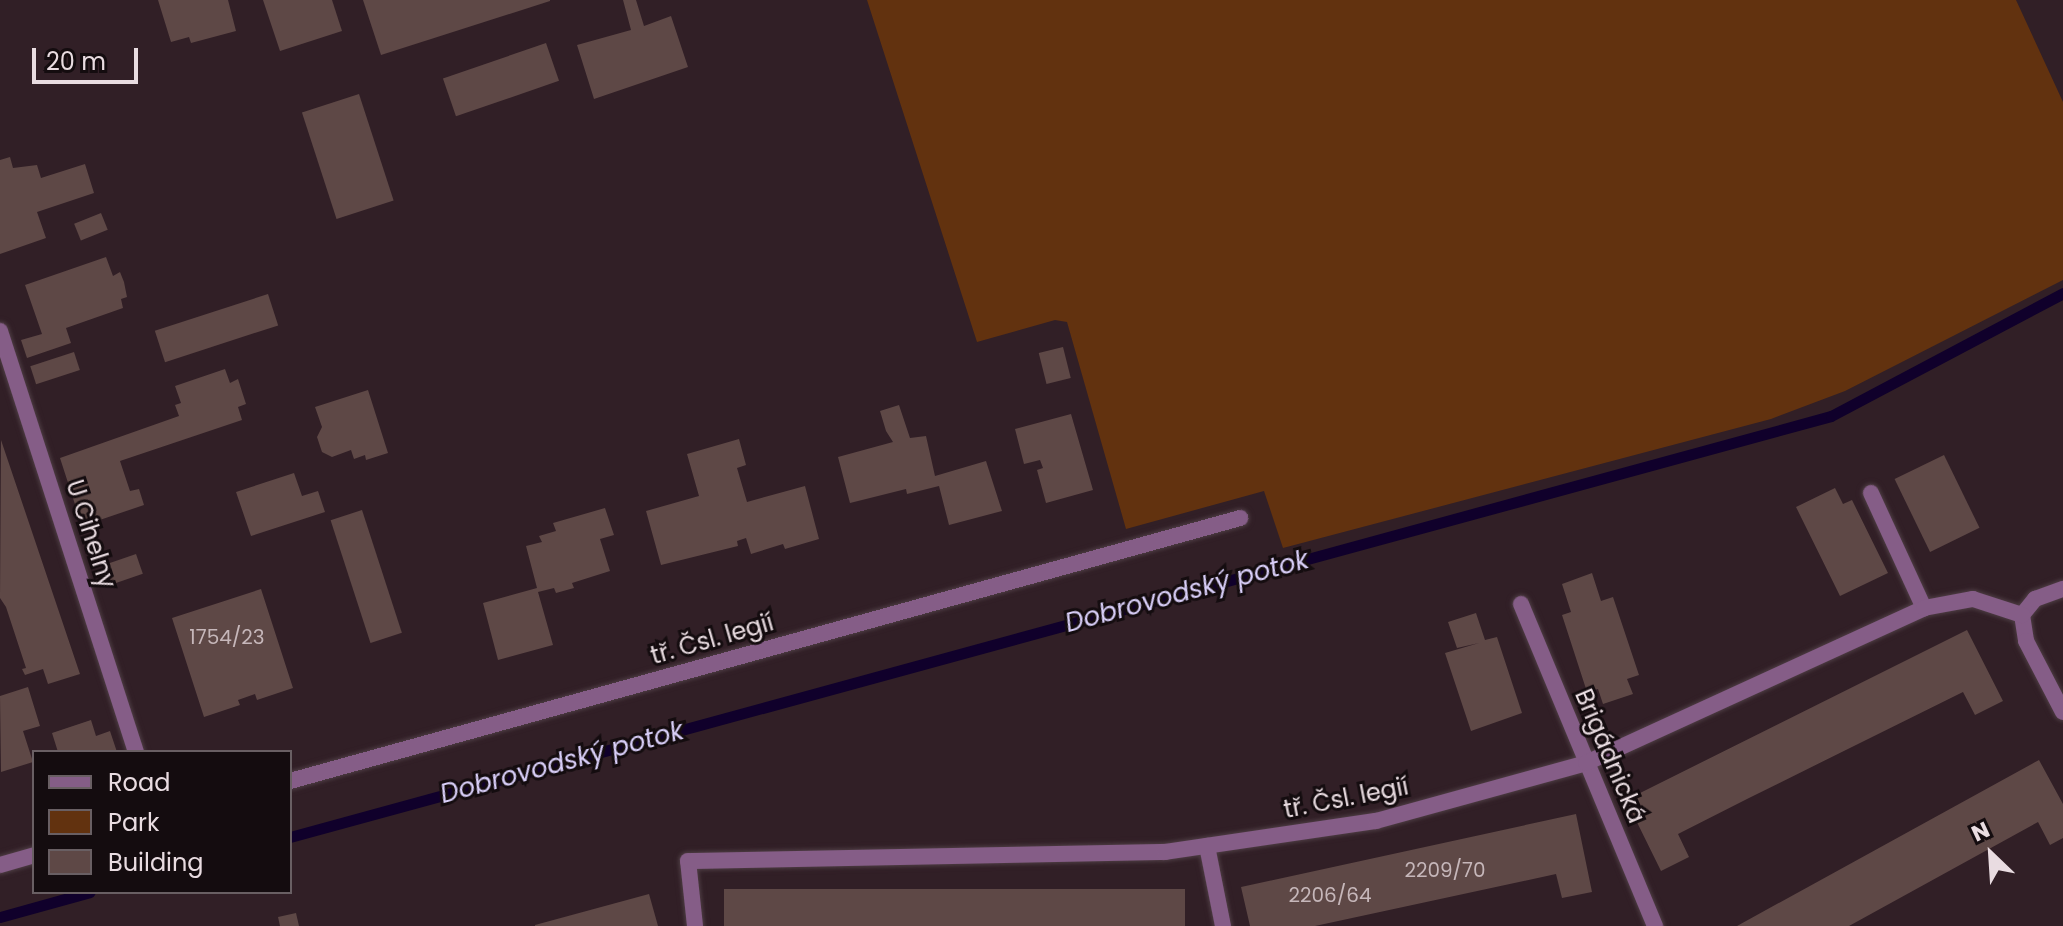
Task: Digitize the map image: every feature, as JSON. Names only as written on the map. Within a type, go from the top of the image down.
[{"type":"street","name":"U Cihelny","points":[[0,331],[135,750]]},
{"type":"street","points":[[1871,493],[1924,608]]},
{"type":"street","name":"tř. Čsl. legií","points":[[292,780],[1240,518]]},
{"type":"street","points":[[2063,589],[2035,599],[2022,615],[2026,641],[2063,712]]},
{"type":"street","name":"tř. Čsl. legií","points":[[695,926],[688,861],[1165,852],[1376,821],[1586,763],[1924,608],[1973,599],[2022,615]]},
{"type":"street","name":"Brigádnická","points":[[1521,604],[1655,926]]},
{"type":"street","points":[[1207,846],[1223,926]]},
{"type":"street","points":[[0,865],[32,856]]},
{"type":"green space","points":[[867,0],[2016,0],[2063,102],[2063,280],[1845,391],[1771,419],[1283,548],[1264,491],[1126,529],[1067,322],[1055,320],[977,342]]},
{"type":"building","points":[[158,0],[228,0],[236,31],[191,43],[189,37],[171,42]]},
{"type":"building","points":[[263,0],[332,0],[342,31],[280,51]]},
{"type":"building","points":[[363,0],[550,0],[550,1],[381,55]]},
{"type":"building","points":[[623,0],[636,0],[644,26],[671,16],[688,67],[594,99],[577,45],[631,30]]},
{"type":"building","points":[[546,43],[559,81],[456,116],[443,78]]},
{"type":"building","points":[[359,94],[394,201],[337,219],[302,113]]},
{"type":"building","points":[[10,157],[13,168],[37,165],[41,178],[85,164],[94,193],[37,212],[46,238],[0,254],[0,160]]},
{"type":"building","points":[[101,213],[108,230],[81,241],[74,224]]},
{"type":"building","points":[[106,257],[113,276],[120,272],[124,282],[127,297],[121,299],[123,308],[66,328],[71,343],[27,358],[21,340],[42,334],[25,285]]},
{"type":"building","points":[[268,294],[278,325],[165,362],[155,331]]},
{"type":"building","points":[[1063,347],[1071,378],[1046,384],[1039,353]]},
{"type":"building","points":[[74,352],[80,370],[36,384],[30,366]]},
{"type":"building","points":[[225,369],[230,383],[238,379],[246,404],[238,407],[242,420],[120,461],[130,491],[139,489],[144,505],[82,526],[60,458],[179,416],[175,405],[181,403],[175,386]]},
{"type":"building","points":[[368,390],[388,453],[366,460],[365,455],[354,459],[351,450],[332,457],[322,452],[317,437],[322,427],[315,407]]},
{"type":"building","points":[[899,405],[910,438],[926,436],[935,476],[986,461],[1002,511],[949,525],[939,486],[907,494],[906,489],[850,503],[838,457],[893,442],[880,411]]},
{"type":"building","points":[[1071,414],[1093,490],[1046,503],[1037,470],[1043,468],[1040,460],[1024,464],[1015,429]]},
{"type":"building","points":[[739,439],[746,465],[737,468],[747,502],[805,486],[819,539],[785,549],[783,544],[751,554],[746,538],[737,541],[738,546],[661,565],[646,511],[699,496],[687,454]]},
{"type":"building","points":[[1,440],[80,674],[48,684],[43,669],[25,675],[22,669],[26,668],[6,607],[0,598]]},
{"type":"building","points":[[1944,455],[1980,528],[1930,552],[1895,479]]},
{"type":"building","points":[[294,473],[302,496],[318,491],[325,512],[251,536],[236,492]]},
{"type":"building","points":[[1835,488],[1843,504],[1852,500],[1888,573],[1840,596],[1796,507]]},
{"type":"building","points":[[605,508],[614,535],[600,539],[610,571],[572,583],[574,588],[556,593],[554,588],[538,592],[553,645],[498,660],[483,603],[537,588],[526,546],[542,542],[539,536],[556,531],[553,523]]},
{"type":"building","points":[[362,510],[402,633],[370,643],[331,520]]},
{"type":"building","points":[[136,554],[143,574],[112,585],[105,565]]},
{"type":"building","points":[[1592,573],[1601,601],[1613,597],[1639,675],[1627,679],[1633,694],[1603,704],[1598,689],[1587,692],[1562,615],[1571,612],[1562,584]]},
{"type":"building","points":[[261,589],[293,688],[257,700],[255,694],[238,700],[240,705],[204,717],[172,618]]},
{"type":"building","points":[[1476,613],[1485,640],[1497,637],[1522,713],[1471,731],[1445,653],[1479,643],[1457,648],[1448,622]]},
{"type":"building","points":[[1967,630],[2003,701],[1975,715],[1963,692],[1749,798],[1678,834],[1689,857],[1661,871],[1626,800]]},
{"type":"building","points":[[28,687],[40,726],[23,731],[32,762],[1,772],[0,696]]},
{"type":"building","points":[[91,720],[96,736],[110,731],[116,750],[57,750],[52,733]]},
{"type":"building","points":[[2039,760],[2063,804],[2063,838],[2050,845],[2038,822],[1849,926],[1737,926]]},
{"type":"building","points":[[1576,814],[1592,892],[1562,898],[1556,874],[1315,926],[1250,926],[1241,887]]},
{"type":"building","points":[[724,889],[1185,889],[1185,926],[724,926]]},
{"type":"building","points":[[649,894],[658,926],[535,926],[535,925]]},
{"type":"building","points":[[296,913],[299,926],[280,926],[278,917]]},
{"type":"waterway","name":"Dobrovodský potok","points":[[292,836],[1831,416],[2063,293]]},
{"type":"waterway","name":"Dobrovodský potok","points":[[0,917],[83,894]]}]
